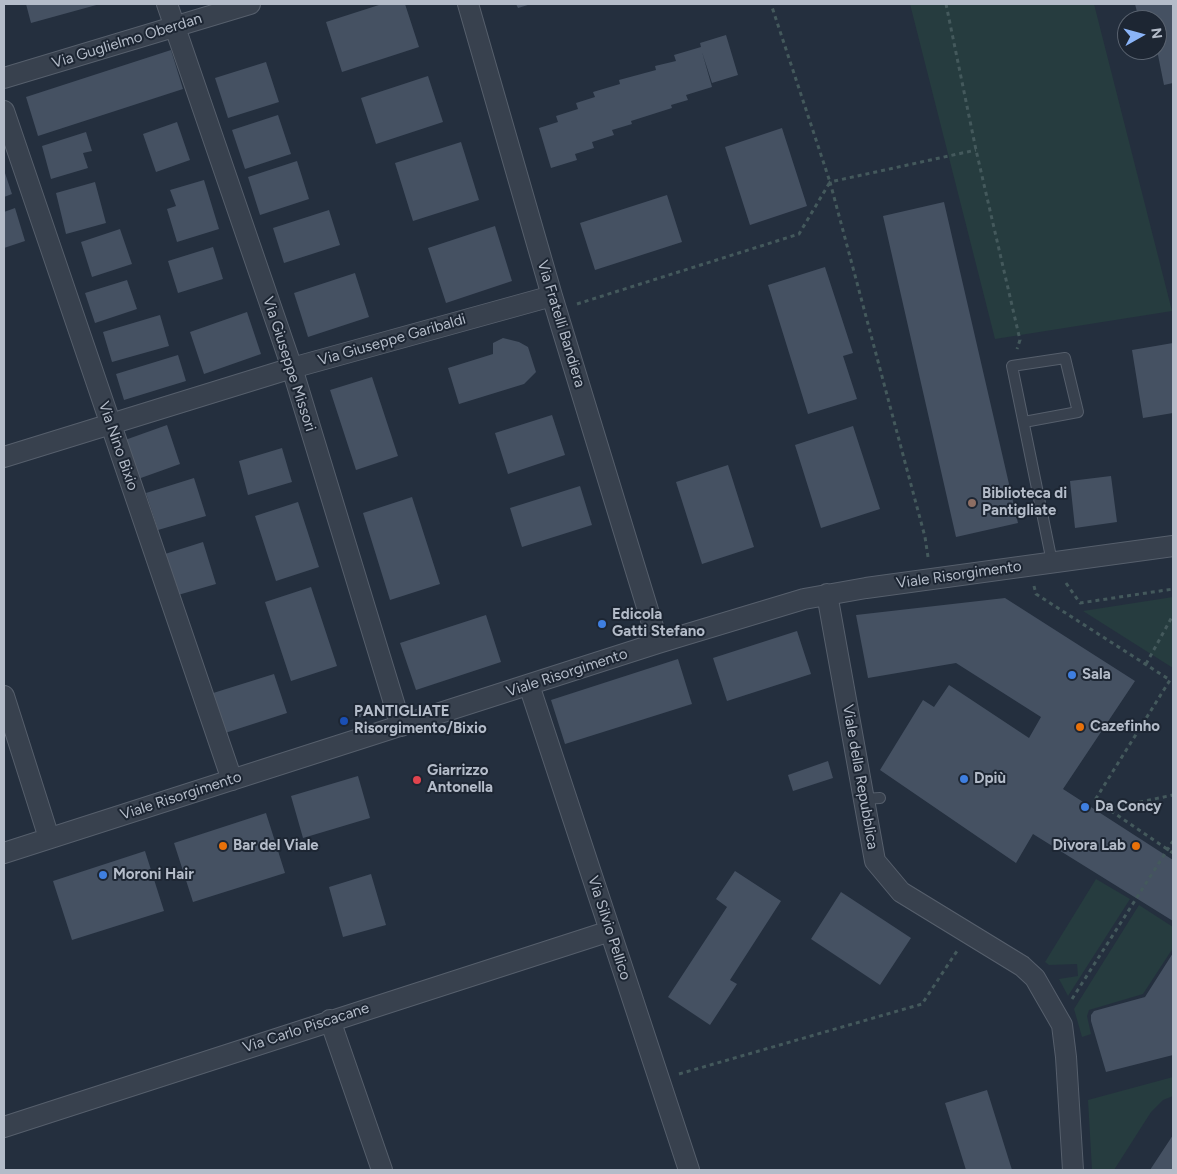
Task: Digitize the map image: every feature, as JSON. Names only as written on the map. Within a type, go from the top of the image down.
[{"type":"street","name":"Via Giuseppe Missori","points":[[168,4],[292,368],[401,726]]},
{"type":"street","name":"Via Guglielmo Oberdan","points":[[4,78],[250,4]]},
{"type":"street","name":"Via Fratelli Bandiera","points":[[468,4],[554,303],[658,643]]},
{"type":"street","name":"Via Nino Bixio","points":[[4,111],[232,780]]},
{"type":"street","name":"Via Giuseppe Garibaldi","points":[[4,456],[292,368],[554,303]]},
{"type":"street","name":"Viale Risorgimento","points":[[4,853],[658,643],[773,608],[827,594],[1173,546]]},
{"type":"street","name":"Viale della Repubblica","points":[[827,594],[872,799],[875,861],[901,892],[1022,966],[1035,978],[1062,1025],[1066,1057],[1073,1170]]},
{"type":"street","name":"Via Silvio Pellico","points":[[529,685],[689,1170]]},
{"type":"street","points":[[4,696],[50,838]]},
{"type":"street","name":"Via Carlo Piscacane","points":[[4,1127],[610,931]]},
{"type":"street","points":[[330,1020],[382,1170]]},
{"type":"lane","points":[[1024,422],[1078,412],[1065,358],[1012,366],[1052,562]]},
{"type":"path","points":[[770,4],[830,182],[925,537]]},
{"type":"path","points":[[946,4],[976,150],[1020,340],[1012,366]]},
{"type":"path","points":[[554,303],[800,234],[830,182],[976,150]]},
{"type":"path","points":[[1052,562],[1080,603],[1173,589]]},
{"type":"path","points":[[1029,566],[1036,594],[1170,680],[1095,800],[1173,853]]},
{"type":"path","points":[[1146,664],[1173,615]]},
{"type":"path","points":[[1108,810],[1173,795]]},
{"type":"path","points":[[1054,1011],[1070,1002],[1173,841]]},
{"type":"path","points":[[660,1080],[922,1004],[969,934]]},
{"type":"green space","points":[[910,4],[1094,4],[1172,311],[995,339]]},
{"type":"green space","points":[[1173,597],[1173,668],[1083,611]]},
{"type":"green space","points":[[1096,879],[1130,899],[1068,996],[1059,979],[1078,976],[1077,964],[1049,965],[1045,962]]},
{"type":"green space","points":[[1139,905],[1173,927],[1173,948],[1143,994],[1089,1010],[1087,1016],[1091,1034],[1082,1037],[1074,1009]]},
{"type":"green space","points":[[1173,1077],[1173,1096],[1163,1100],[1151,1112],[1114,1170],[1092,1170],[1088,1100]]},
{"type":"building","points":[[26,4],[100,4],[31,23]]},
{"type":"building","points":[[382,4],[405,4],[419,47],[342,72],[326,22]]},
{"type":"building","points":[[516,4],[531,4],[518,8]]},
{"type":"building","points":[[1135,4],[1173,4],[1173,83],[1164,85],[1159,60],[1167,60],[1167,10],[1136,10]]},
{"type":"building","points":[[726,35],[738,75],[712,83],[702,52],[712,87],[686,95],[688,100],[671,105],[672,108],[631,121],[632,124],[612,130],[614,135],[592,142],[594,148],[575,154],[577,160],[551,168],[539,128],[558,122],[556,116],[578,109],[576,103],[595,97],[593,92],[620,84],[619,80],[656,70],[655,66],[676,61],[674,55],[701,47],[700,43]]},
{"type":"building","points":[[171,50],[183,89],[38,136],[26,97]]},
{"type":"building","points":[[266,62],[279,102],[228,118],[215,78]]},
{"type":"building","points":[[428,76],[443,122],[376,144],[361,98]]},
{"type":"building","points":[[278,115],[291,154],[245,169],[232,130]]},
{"type":"building","points":[[177,122],[190,160],[156,172],[143,134]]},
{"type":"building","points":[[782,128],[807,206],[750,225],[725,147]]},
{"type":"building","points":[[86,132],[92,151],[83,153],[88,168],[51,179],[42,146]]},
{"type":"building","points":[[461,142],[479,200],[413,221],[395,163]]},
{"type":"building","points":[[297,161],[309,199],[260,215],[248,177]]},
{"type":"building","points":[[4,170],[12,194],[4,197]]},
{"type":"building","points":[[204,180],[219,229],[177,242],[167,209],[176,206],[170,190]]},
{"type":"building","points":[[95,182],[106,223],[66,234],[56,193]]},
{"type":"building","points":[[667,195],[682,242],[595,270],[580,223]]},
{"type":"building","points":[[944,202],[1018,523],[956,537],[883,216]]},
{"type":"building","points":[[15,208],[25,241],[4,248],[4,212]]},
{"type":"building","points":[[329,210],[340,245],[284,263],[273,228]]},
{"type":"building","points":[[495,226],[512,281],[446,303],[428,248]]},
{"type":"building","points":[[120,229],[132,264],[92,277],[81,242]]},
{"type":"building","points":[[213,247],[223,279],[178,293],[168,261]]},
{"type":"building","points":[[825,267],[853,353],[843,356],[857,399],[808,414],[768,285]]},
{"type":"building","points":[[355,273],[369,317],[308,337],[294,293]]},
{"type":"building","points":[[127,280],[137,309],[95,323],[85,293]]},
{"type":"building","points":[[247,312],[261,354],[204,374],[190,332]]},
{"type":"building","points":[[160,315],[169,346],[112,362],[103,332]]},
{"type":"building","points":[[503,338],[519,342],[528,347],[536,372],[524,384],[459,404],[448,368],[493,354],[493,343]]},
{"type":"building","points":[[1173,343],[1173,413],[1143,418],[1132,350]]},
{"type":"building","points":[[178,355],[186,381],[124,400],[116,374]]},
{"type":"building","points":[[372,377],[398,456],[356,470],[330,390]]},
{"type":"building","points":[[552,415],[565,455],[508,474],[495,433]]},
{"type":"building","points":[[167,425],[180,464],[138,479],[125,440]]},
{"type":"building","points":[[853,426],[880,509],[821,528],[795,445]]},
{"type":"building","points":[[282,448],[292,482],[248,495],[239,461]]},
{"type":"building","points":[[728,465],[754,547],[702,564],[676,482]]},
{"type":"building","points":[[1111,476],[1117,522],[1075,528],[1070,481]]},
{"type":"building","points":[[194,478],[206,516],[158,530],[146,493]]},
{"type":"building","points":[[580,486],[592,525],[522,547],[510,508]]},
{"type":"building","points":[[412,497],[440,584],[390,600],[363,513]]},
{"type":"building","points":[[298,502],[319,567],[276,581],[255,516]]},
{"type":"building","points":[[203,542],[216,584],[178,595],[165,554]]},
{"type":"building","points":[[311,587],[337,666],[291,681],[265,602]]},
{"type":"building","points":[[1005,598],[1135,681],[1063,789],[1173,860],[1173,921],[1033,834],[1016,863],[880,770],[923,700],[934,707],[949,685],[1029,738],[1041,717],[956,663],[868,678],[856,615]]},
{"type":"building","points":[[486,615],[501,662],[416,690],[400,643]]},
{"type":"building","points":[[797,631],[811,674],[727,701],[713,658]]},
{"type":"building","points":[[678,659],[692,704],[565,744],[551,700]]},
{"type":"building","points":[[274,674],[287,713],[222,734],[210,694]]},
{"type":"building","points":[[367,707],[369,714],[357,718],[355,711]]},
{"type":"building","points":[[828,761],[833,778],[793,791],[788,775]]},
{"type":"building","points":[[358,776],[370,818],[303,838],[291,796]]},
{"type":"building","points":[[266,813],[285,873],[193,902],[174,843]]},
{"type":"building","points":[[145,851],[164,911],[72,940],[53,881]]},
{"type":"building","points":[[735,871],[781,901],[730,980],[737,984],[710,1025],[668,997],[727,907],[716,899]]},
{"type":"building","points":[[371,874],[386,925],[343,937],[329,887]]},
{"type":"building","points":[[841,892],[911,938],[880,985],[811,939]]},
{"type":"building","points":[[1173,953],[1173,1055],[1106,1072],[1091,1021],[1091,1015],[1094,1011],[1145,997]]},
{"type":"building","points":[[987,1090],[1012,1170],[966,1170],[945,1103]]},
{"type":"building","points":[[1173,1135],[1173,1170],[1150,1170]]},
{"type":"place","name":"Biblioteca di Pantigliate","points":[[972,503]]},
{"type":"place","name":"Edicola Gatti Stefano","points":[[602,624]]},
{"type":"place","name":"Sala","points":[[1072,675]]},
{"type":"place","name":"PANTIGLIATE Risorgimento/Bixio","points":[[344,721]]},
{"type":"place","name":"Cazefinho","points":[[1080,727]]},
{"type":"place","name":"Dpiù","points":[[964,779]]},
{"type":"place","name":"Giarrizzo Antonella","points":[[417,780]]},
{"type":"place","name":"Da Concy","points":[[1085,807]]},
{"type":"place","name":"Bar del Viale","points":[[223,846]]},
{"type":"place","name":"Divora Lab","points":[[1136,846]]},
{"type":"place","name":"Moroni Hair","points":[[103,875]]}]
